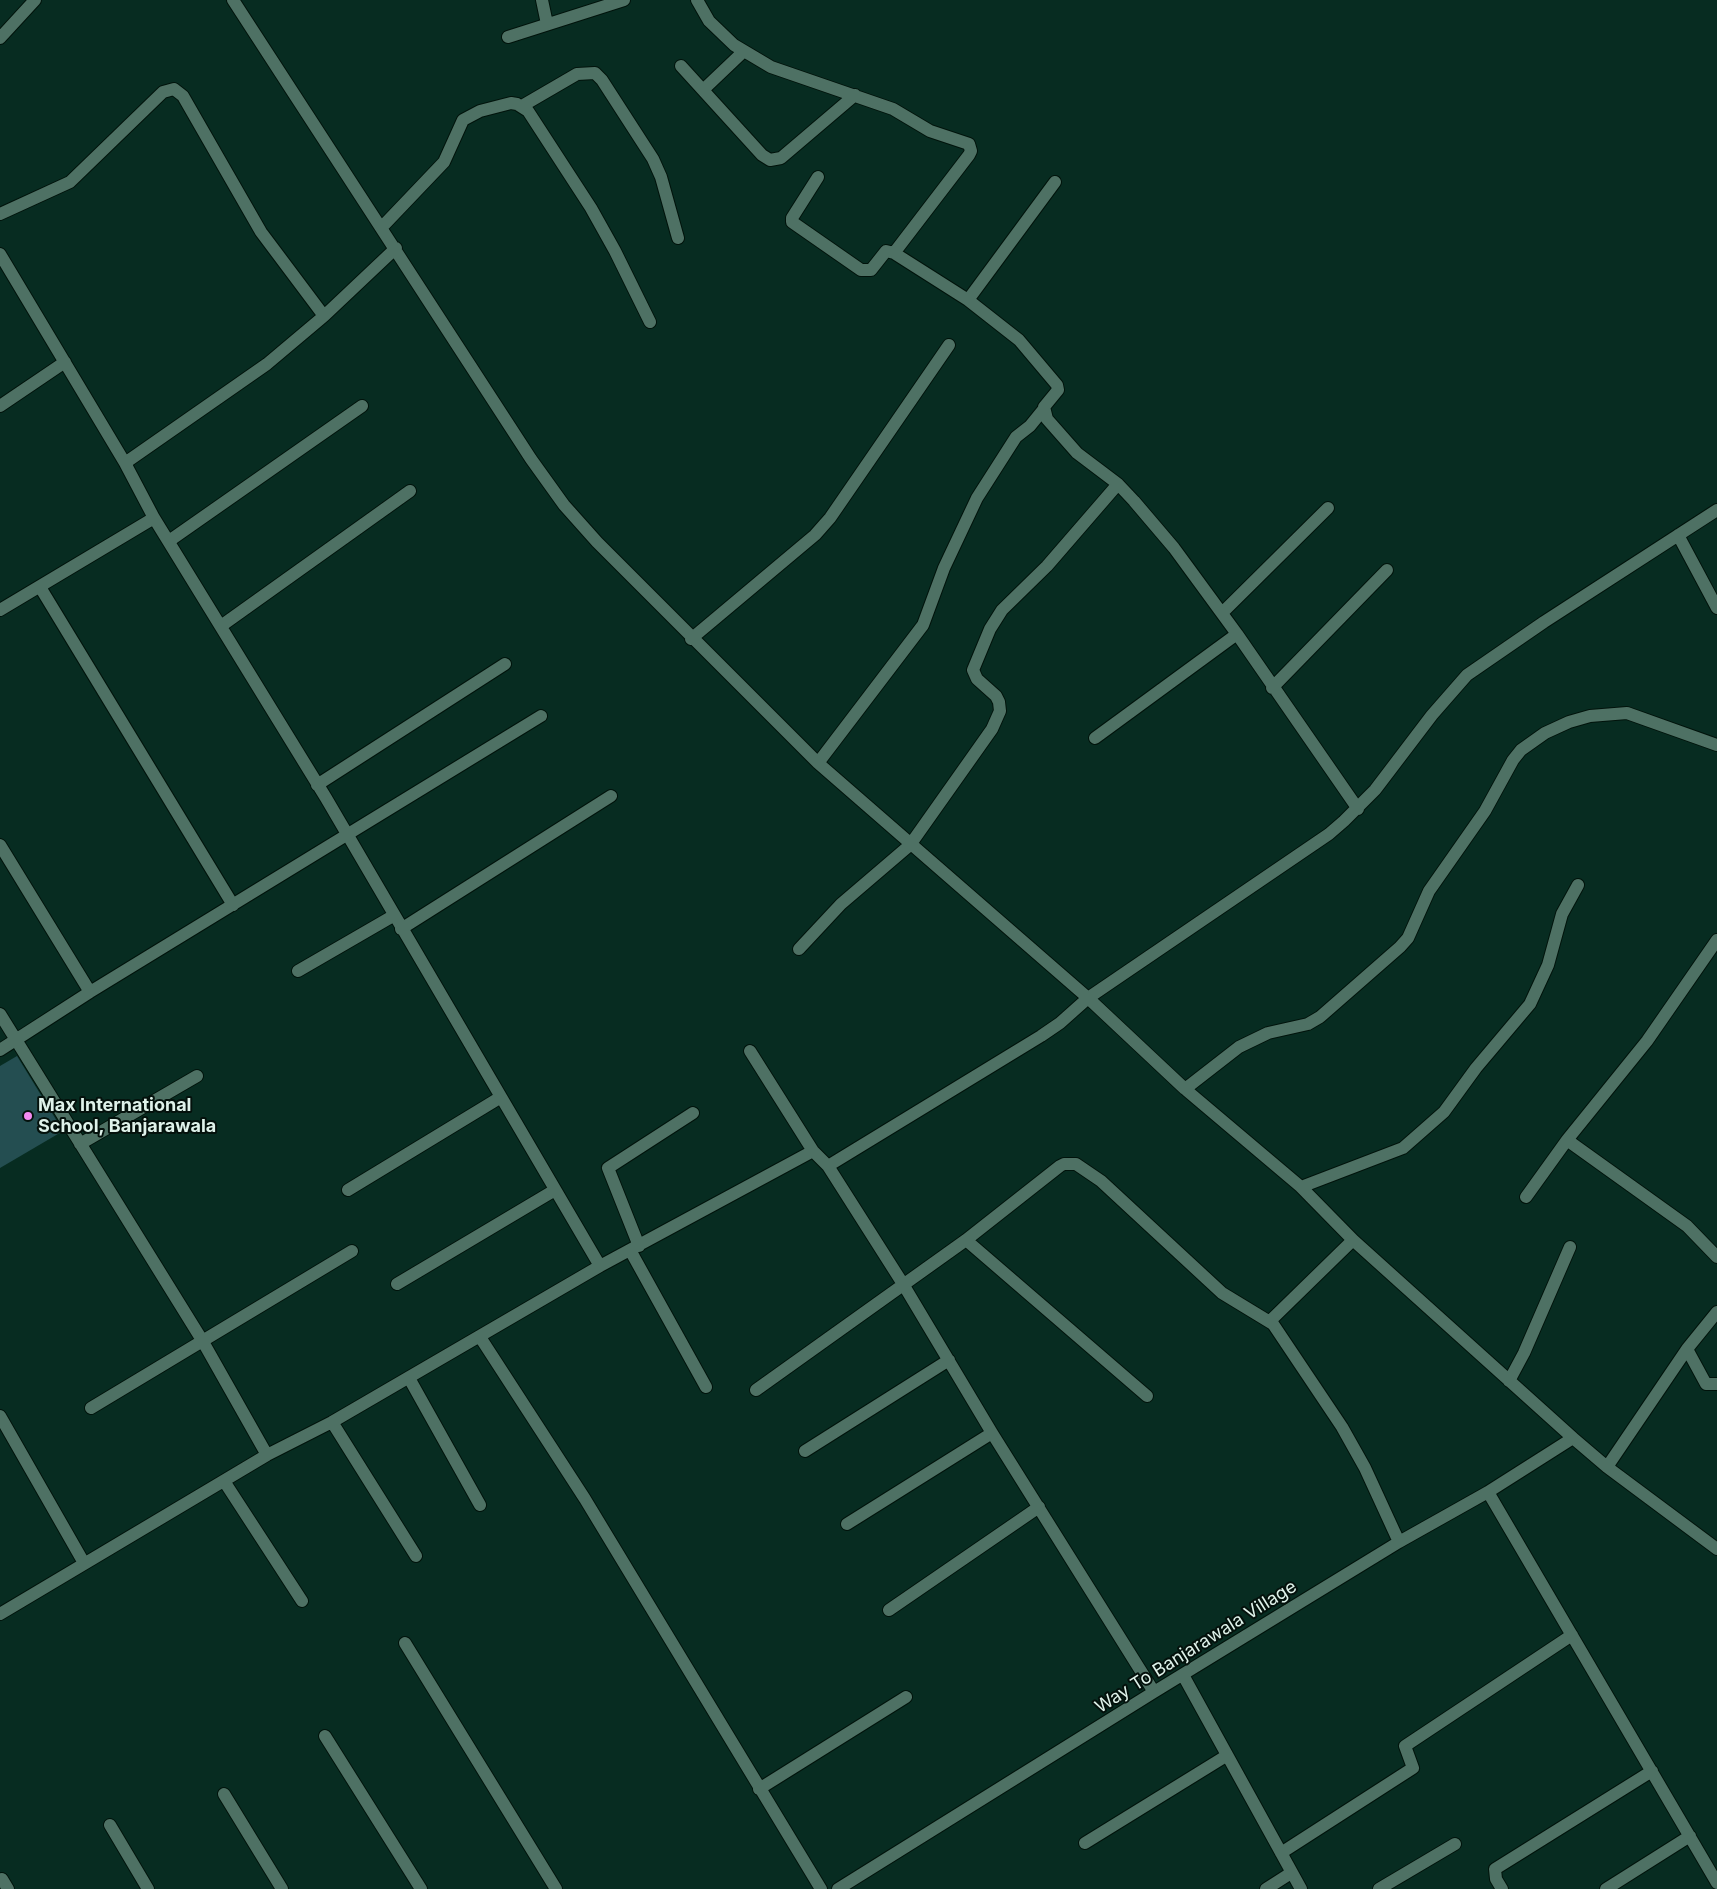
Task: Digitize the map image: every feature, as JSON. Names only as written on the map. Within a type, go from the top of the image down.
[{"type":"street","points":[[0,38],[22,5],[35,0]]},
{"type":"street","points":[[233,0],[396,248],[531,459],[564,505],[597,542],[818,763],[1088,998],[1185,1088],[1301,1187],[1353,1240],[1573,1438],[1607,1467],[1717,1549]]},
{"type":"street","points":[[542,0],[547,24]]},
{"type":"street","points":[[508,37],[624,0]]},
{"type":"street","points":[[697,0],[708,20],[734,45],[771,67],[893,108],[930,131],[964,142],[971,147],[969,155],[894,252]]},
{"type":"street","points":[[703,90],[744,51]]},
{"type":"street","points":[[681,66],[762,155],[776,160],[854,95]]},
{"type":"street","points":[[522,106],[577,74],[595,73],[602,80],[653,159],[661,177],[678,238]]},
{"type":"street","points":[[0,214],[70,182],[163,92],[174,89],[183,96],[260,232],[324,316]]},
{"type":"street","points":[[382,227],[444,162],[463,120],[480,111],[511,103],[522,106],[528,111],[591,208],[615,251],[650,322]]},
{"type":"street","points":[[818,177],[792,218],[792,222],[861,270],[871,270],[886,250],[894,252],[968,300],[1019,340],[1054,379],[1058,390],[1030,426],[1016,437],[977,498],[944,568],[923,625],[818,763]]},
{"type":"street","points":[[968,300],[1055,182]]},
{"type":"street","points":[[126,462],[267,364],[324,316],[396,248]]},
{"type":"street","points":[[0,254],[126,462],[154,518],[318,785],[346,837],[600,1266]]},
{"type":"street","points":[[691,638],[815,535],[830,518],[949,345]]},
{"type":"street","points":[[0,406],[65,362]]},
{"type":"street","points":[[169,541],[362,406]]},
{"type":"street","points":[[1043,410],[1055,429],[1077,452],[1118,484],[1174,548],[1237,634],[1272,688],[1358,809]]},
{"type":"street","points":[[799,949],[868,879],[910,845],[997,719],[1000,711],[996,696],[977,679],[973,670],[990,629],[1002,610],[1047,566],[1118,484]]},
{"type":"street","points":[[221,626],[410,491]]},
{"type":"street","points":[[1222,613],[1328,508]]},
{"type":"street","points":[[828,1166],[1047,1031],[1088,998],[1329,834],[1358,809],[1375,790],[1432,715],[1467,675],[1717,510]]},
{"type":"street","points":[[0,610],[154,518]]},
{"type":"street","points":[[1678,535],[1717,608]]},
{"type":"street","points":[[1272,688],[1387,570]]},
{"type":"street","points":[[40,587],[233,906]]},
{"type":"street","points":[[1095,738],[1237,634]]},
{"type":"street","points":[[318,785],[505,664]]},
{"type":"street","points":[[1185,1088],[1239,1047],[1268,1033],[1308,1024],[1320,1017],[1400,947],[1408,938],[1429,891],[1485,811],[1513,760],[1520,750],[1545,733],[1569,722],[1590,716],[1627,713],[1717,745]]},
{"type":"street","points":[[0,1050],[90,992],[541,716]]},
{"type":"street","points":[[401,929],[611,796]]},
{"type":"street","points":[[0,845],[90,992]]},
{"type":"street","points":[[1301,1187],[1403,1148],[1444,1112],[1476,1068],[1530,1004],[1548,965],[1562,914],[1578,885]]},
{"type":"street","points":[[298,971],[393,916]]},
{"type":"street","points":[[1526,1197],[1567,1140],[1646,1041],[1717,940]]},
{"type":"street","points":[[0,1014],[202,1340],[267,1456]]},
{"type":"street","points":[[750,1051],[813,1151],[828,1166],[903,1284],[992,1433],[1154,1692]]},
{"type":"street","points":[[80,1144],[197,1076]]},
{"type":"street","points":[[348,1190],[501,1097]]},
{"type":"street","points":[[693,1113],[608,1168],[634,1248],[706,1386]]},
{"type":"street","points":[[1567,1140],[1679,1221],[1717,1257]]},
{"type":"street","points":[[0,1614],[267,1456],[332,1422],[600,1266],[813,1151]]},
{"type":"street","points":[[756,1390],[966,1240],[1060,1166],[1076,1164],[1100,1181],[1222,1293],[1270,1321],[1342,1427],[1365,1468],[1400,1542]]},
{"type":"street","points":[[397,1284],[556,1190]]},
{"type":"street","points":[[966,1240],[1147,1396]]},
{"type":"street","points":[[1270,1321],[1353,1240]]},
{"type":"street","points":[[1509,1381],[1524,1353],[1570,1247]]},
{"type":"street","points":[[91,1408],[352,1251]]},
{"type":"street","points":[[1607,1467],[1688,1349],[1717,1312]]},
{"type":"street","points":[[480,1337],[585,1500],[820,1889]]},
{"type":"street","points":[[1688,1349],[1706,1384],[1717,1384]]},
{"type":"street","points":[[805,1451],[948,1360]]},
{"type":"street","points":[[409,1378],[480,1505]]},
{"type":"street","points":[[0,1416],[84,1563]]},
{"type":"street","points":[[332,1422],[416,1556]]},
{"type":"street","points":[[847,1524],[992,1433]]},
{"type":"street","name":"Way To Banjarawala Village","points":[[838,1889],[1154,1692],[1400,1542],[1488,1492],[1573,1438]]},
{"type":"street","points":[[224,1481],[302,1601]]},
{"type":"street","points":[[1488,1492],[1717,1883]]},
{"type":"street","points":[[889,1610],[1039,1507]]},
{"type":"street","points":[[1281,1853],[1413,1768],[1405,1746],[1572,1635]]},
{"type":"street","points":[[405,1643],[556,1889]]},
{"type":"street","points":[[1183,1675],[1301,1889]]},
{"type":"street","points":[[759,1789],[906,1697]]},
{"type":"street","points":[[326,1736],[421,1889]]},
{"type":"street","points":[[1084,1843],[1226,1756]]},
{"type":"street","points":[[1502,1889],[1496,1879],[1495,1869],[1652,1771]]},
{"type":"street","points":[[224,1794],[282,1889]]},
{"type":"street","points":[[110,1826],[148,1889]]},
{"type":"street","points":[[1606,1889],[1690,1836]]},
{"type":"street","points":[[1379,1889],[1455,1844]]},
{"type":"street","points":[[1266,1889],[1291,1873]]},
{"type":"building","name":"Max International School, Banjarawala","points":[[17,1056],[63,1131],[0,1168],[0,1066]]},
{"type":"place","name":"Max International School, Banjarawala","points":[[28,1116]]}]
